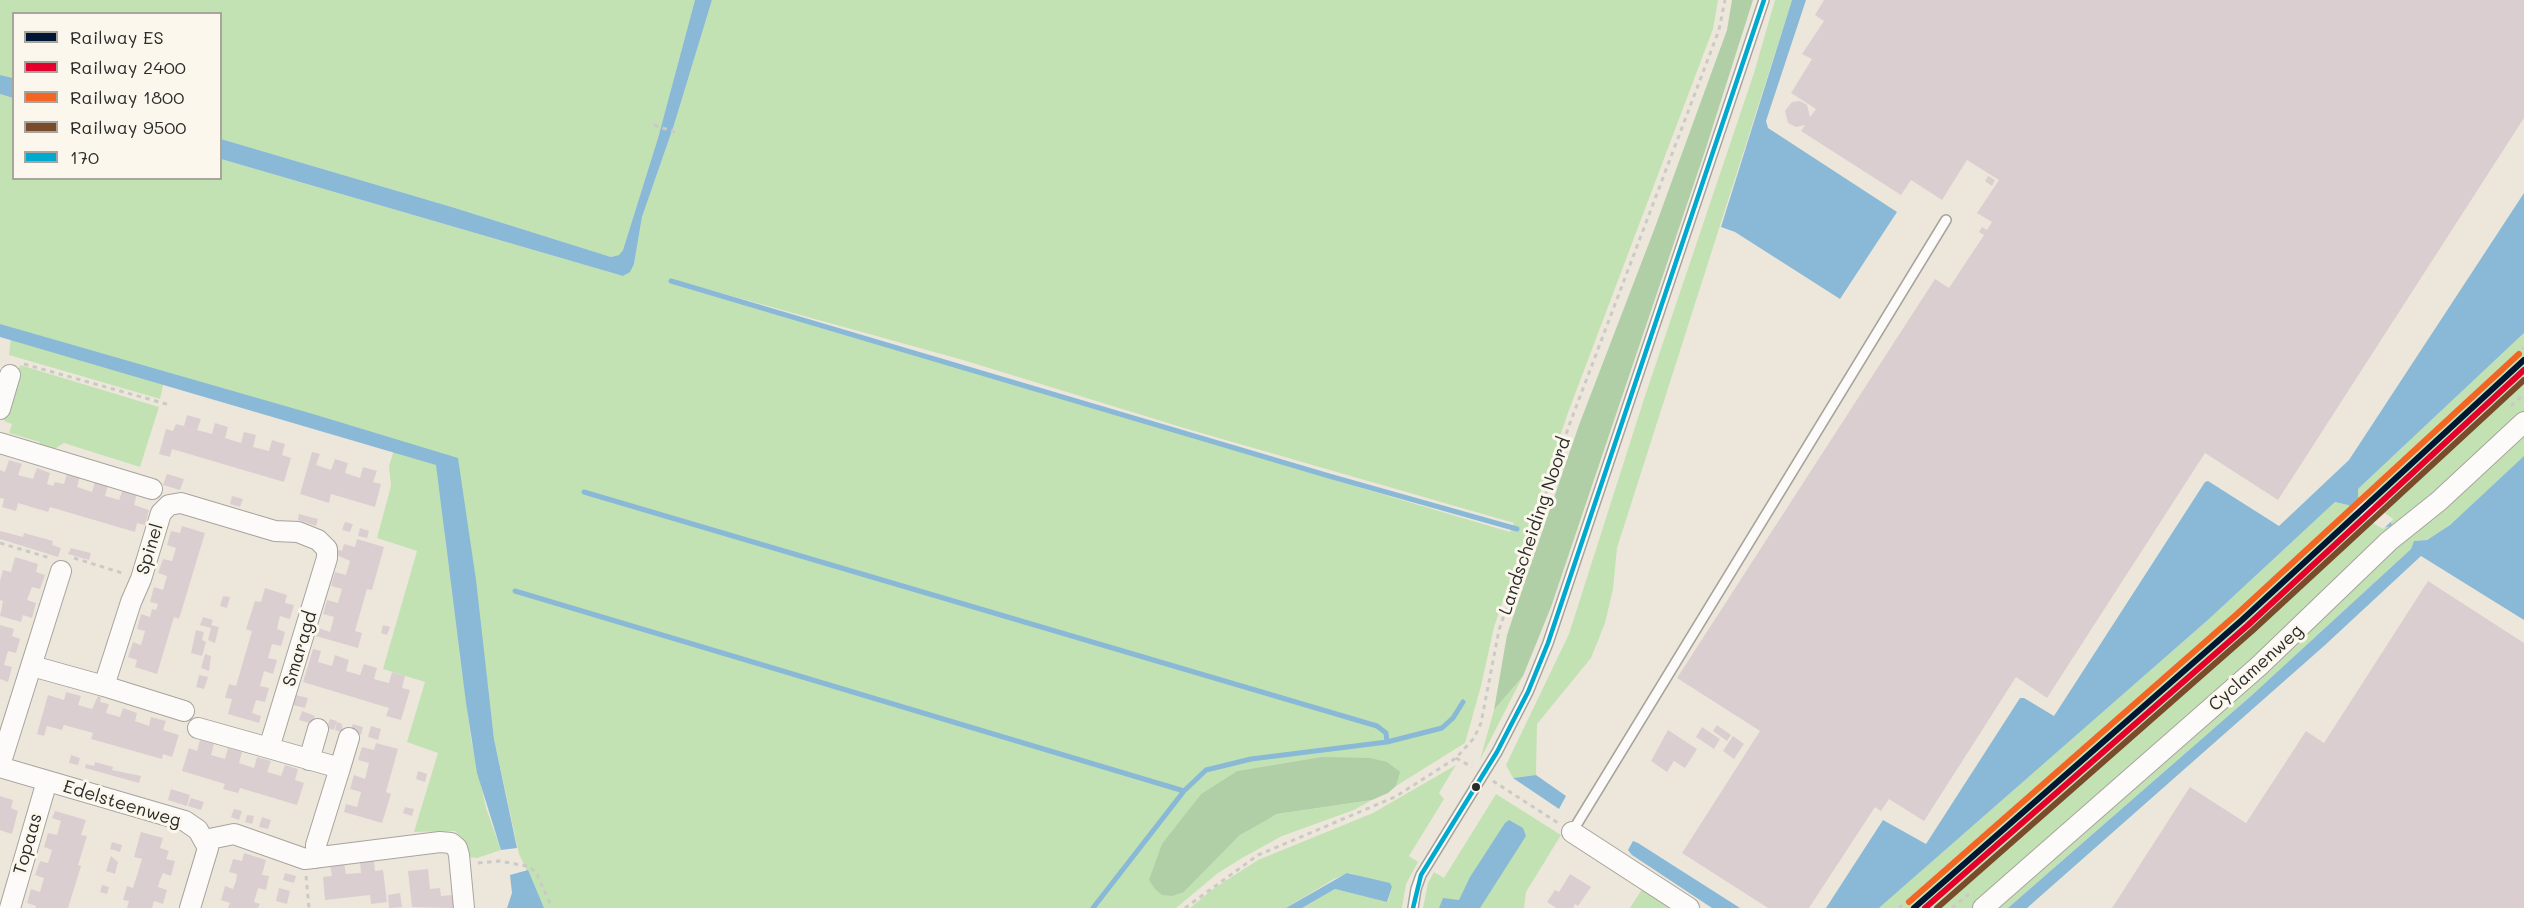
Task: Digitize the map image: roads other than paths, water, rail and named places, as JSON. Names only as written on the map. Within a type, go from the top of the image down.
[{"type":"street","points":[[0,409],[10,375]]},
{"type":"street","name":"Cyclamenweg","points":[[1983,908],[2274,652],[2401,530],[2439,501],[2524,422]]},
{"type":"street","points":[[0,443],[152,489]]},
{"type":"street","name":"Spinel","points":[[104,686],[164,508],[181,503],[275,531],[298,532],[318,540],[327,549]]},
{"type":"street","name":"Smaragd","points":[[269,748],[327,558],[327,549]]},
{"type":"street","points":[[0,766],[61,571]]},
{"type":"street","points":[[32,666],[184,711]]},
{"type":"street","points":[[198,728],[340,768]]},
{"type":"street","points":[[309,760],[318,729]]},
{"type":"street","points":[[310,859],[349,738]]},
{"type":"street","name":"Edelsteenweg","points":[[0,766],[185,821],[198,830],[205,840]]},
{"type":"street","name":"Topaas","points":[[10,908],[47,781]]},
{"type":"street","points":[[1572,832],[1689,908]]},
{"type":"street","points":[[190,908],[206,854],[205,840],[234,834],[310,859],[440,842],[451,843],[457,848],[464,908]]},
{"type":"lane","points":[[1413,908],[1421,875],[1484,775],[1528,692],[1569,588],[1764,0]]},
{"type":"lane","points":[[1572,832],[1946,220]]},
{"type":"water","points":[[695,0],[712,0],[674,125],[642,217],[634,264],[630,272],[623,276],[222,159],[222,139],[611,257],[619,255],[623,250],[658,138]]},
{"type":"water","points":[[1792,0],[1806,0],[1766,121],[1768,128],[1897,212],[1840,299],[1735,232],[1721,227]]},
{"type":"water","points":[[0,75],[12,78],[12,98],[0,94]]},
{"type":"water","points":[[2524,193],[2524,333],[2358,489],[2358,497],[2391,522],[2392,526],[2386,527],[2348,505],[2335,502],[2209,619],[1879,908],[1826,908],[1883,820],[1926,844],[2020,698],[2024,698],[2054,716],[2205,482],[2208,481],[2279,526],[2349,460]]},
{"type":"water","points":[[0,324],[458,458],[476,580],[494,739],[517,848],[501,850],[477,773],[436,465],[0,337]]},
{"type":"water","points":[[2524,456],[2524,620],[2421,556],[2324,646],[2027,908],[2008,908],[2251,696],[2411,549],[2414,541],[2427,540],[2450,525]]},
{"type":"water","points":[[1536,775],[1566,796],[1559,809],[1513,778]]},
{"type":"water","points":[[1509,820],[1523,828],[1526,836],[1480,908],[1439,908],[1443,898],[1459,900],[1470,877]]},
{"type":"water","points":[[1633,841],[1740,908],[1712,908],[1632,855],[1628,850]]},
{"type":"water","points":[[528,870],[544,908],[507,908],[512,893],[510,875]]},
{"type":"water","points":[[1347,873],[1390,883],[1392,887],[1387,902],[1335,889],[1302,908],[1286,908]]},
{"type":"waterway","points":[[671,281],[1329,476],[1517,529]]},
{"type":"waterway","points":[[584,492],[1377,726],[1386,733],[1387,742]]},
{"type":"waterway","points":[[515,591],[1184,791]]},
{"type":"waterway","points":[[1093,908],[1184,791],[1206,770],[1251,759],[1387,742],[1442,728],[1453,718],[1463,702]]},
{"type":"rail line","name":"1800","points":[[1909,902],[2237,614],[2519,354]]},
{"type":"rail line","name":"ES","points":[[1914,908],[2242,620],[2524,360]]},
{"type":"rail line","name":"2400","points":[[1925,908],[2247,626],[2524,370]]},
{"type":"rail line","name":"9500","points":[[1937,908],[2252,631],[2524,380]]}]
